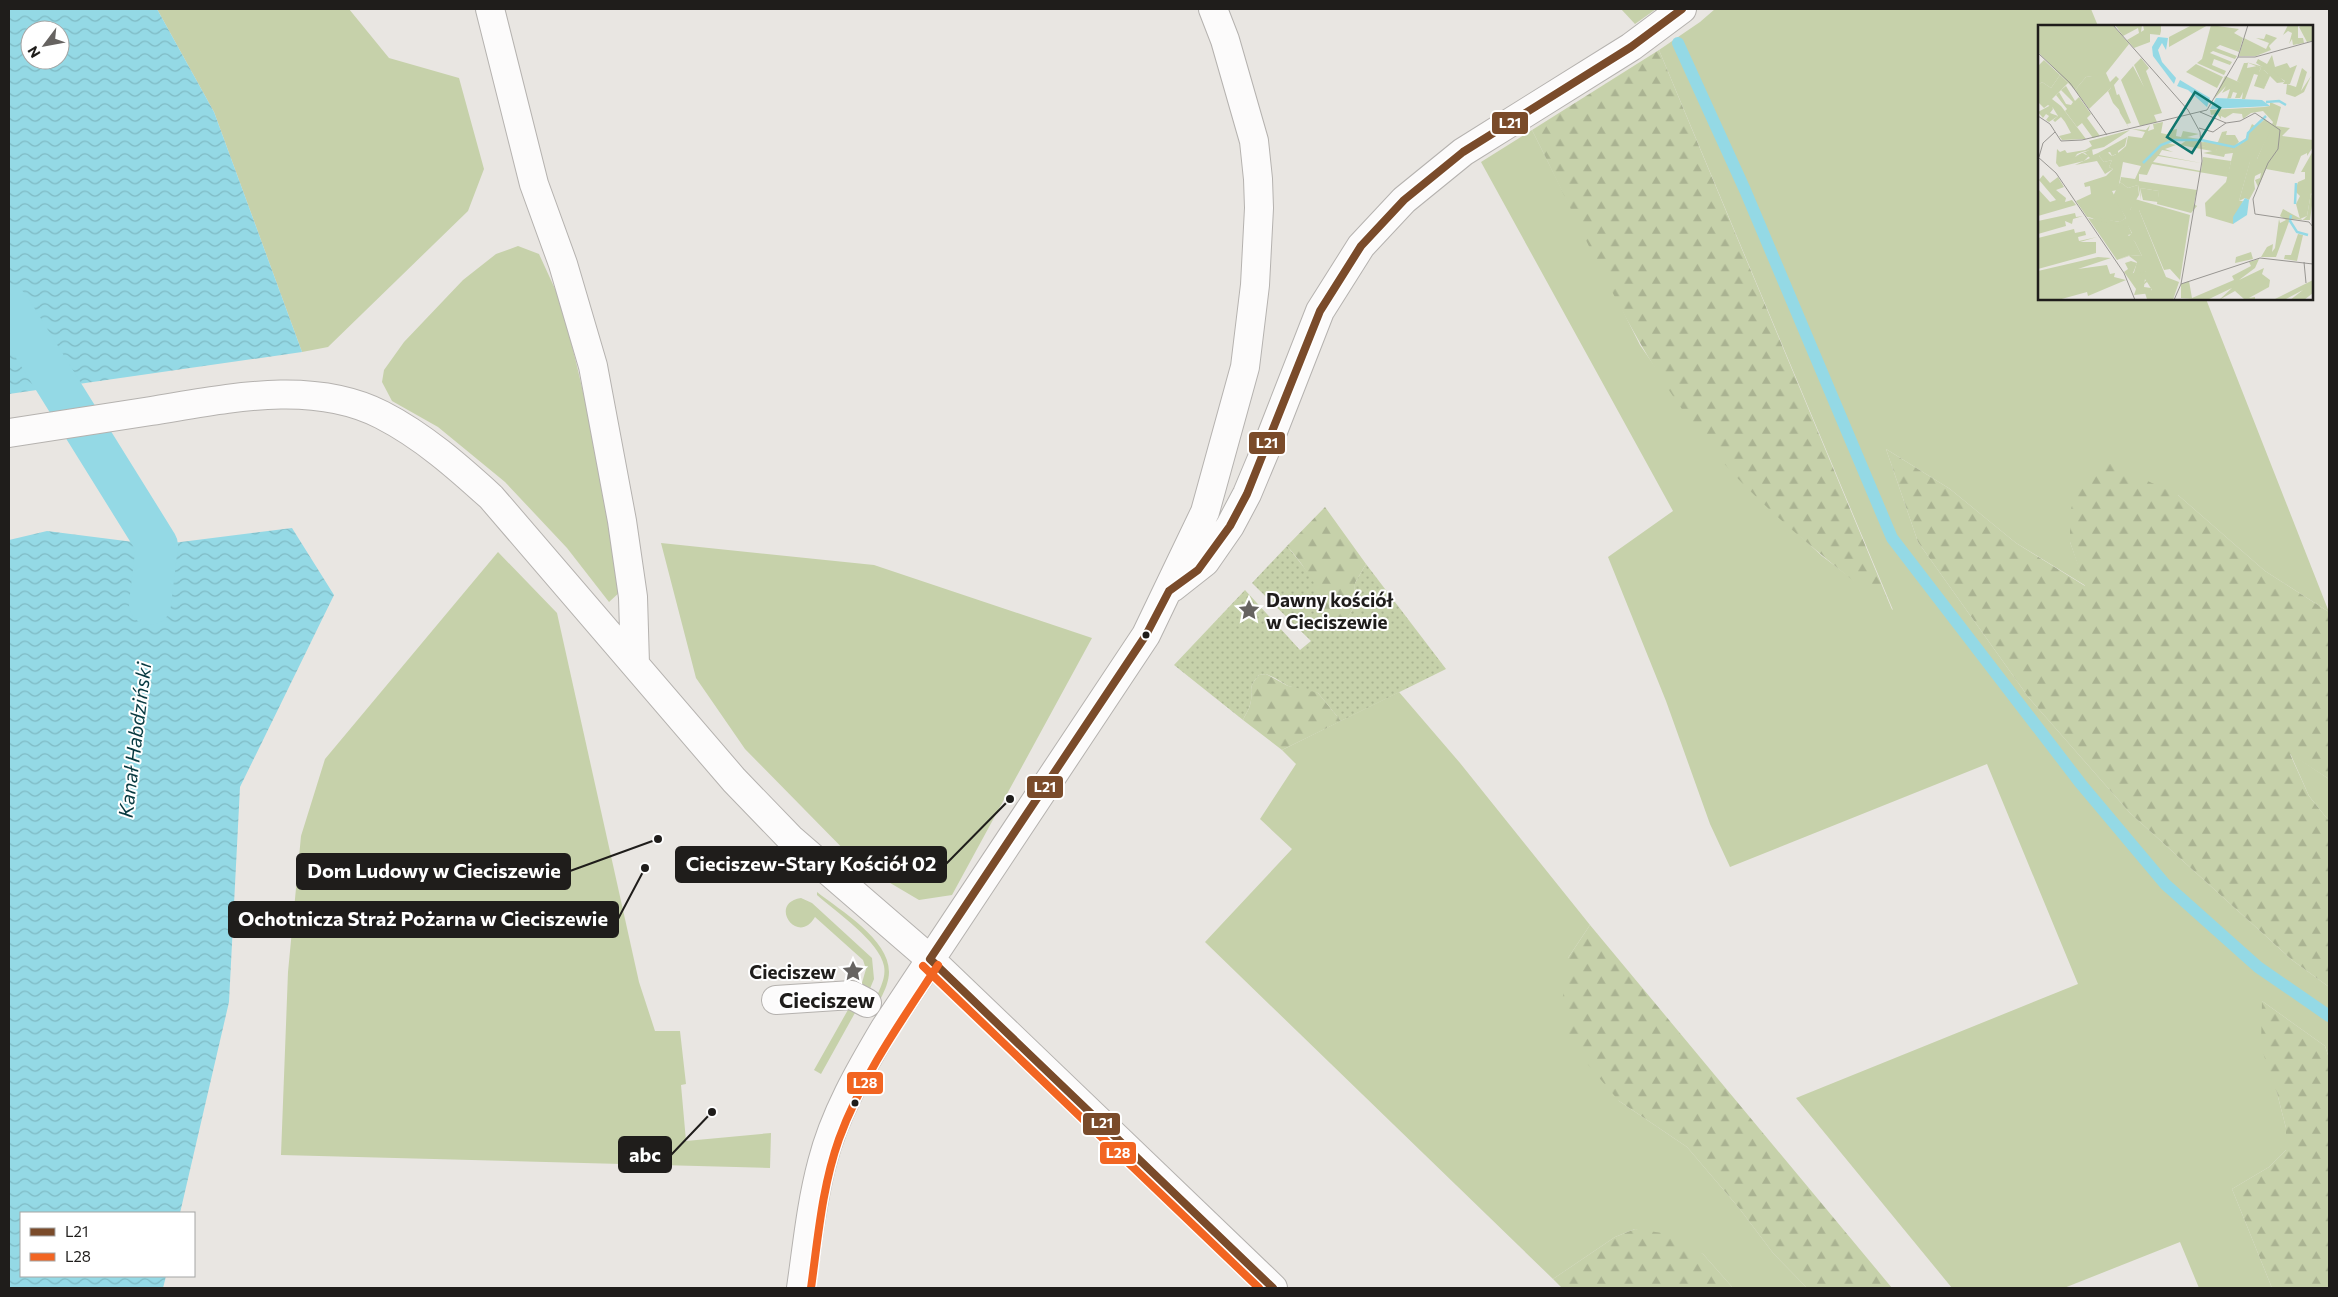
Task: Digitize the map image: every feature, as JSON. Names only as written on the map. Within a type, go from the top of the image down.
[{"type":"street","points":[[490,9],[534,184],[563,264],[593,366],[622,521],[633,597],[635,664]]},
{"type":"street","points":[[801,1288],[822,1163],[833,1130],[863,1066],[885,1028],[930,959],[1146,635],[1169,591],[1205,512],[1245,367],[1255,285],[1259,208],[1254,141],[1225,40],[1213,9]]},
{"type":"street","points":[[1169,591],[1198,570],[1230,526],[1247,494],[1320,311],[1360,246],[1404,200],[1463,152],[1631,47],[1682,9]]},
{"type":"street","points":[[9,433],[224,400],[299,394],[335,399],[381,415],[417,436],[456,465],[491,497],[734,780],[790,838],[930,959],[1273,1288]]},
{"type":"street","points":[[776,1000],[852,995],[867,1003]]},
{"type":"green space","points":[[157,9],[349,9],[389,58],[459,78],[484,169],[468,211],[328,347],[302,352],[214,112]]},
{"type":"green space","points":[[1621,9],[1656,9],[1635,24]]},
{"type":"green space","points":[[1715,9],[2091,9],[2098,25],[2038,25],[2038,300],[2206,300],[2329,612],[2265,571],[2178,495],[2070,542],[2086,586],[2016,543],[1950,489],[1886,449],[1918,542],[2029,698],[2130,813],[2292,960],[2329,987],[2329,1058],[2325,1046],[2262,1001],[2277,1093],[2286,1128],[2286,1150],[2269,1167],[2232,1189],[2272,1288],[2199,1288],[2180,1242],[2064,1288],[1952,1288],[1796,1098],[2078,984],[1987,764],[1730,867],[1710,824],[1666,701],[1608,557],[1673,511],[1481,162],[1532,130],[1640,345],[1697,428],[1744,484],[1822,556],[1893,610],[1659,50],[1700,22]]},
{"type":"green space","points":[[1659,50],[1893,612],[1798,535],[1744,485],[1710,446],[1679,405],[1625,316],[1532,130]]},
{"type":"green space","points":[[518,246],[539,254],[561,302],[595,443],[621,591],[609,602],[567,548],[505,482],[438,427],[392,401],[382,382],[384,370],[404,342],[463,280],[496,254]]},
{"type":"green space","points":[[1886,449],[1950,489],[2016,543],[2085,586],[2070,542],[2070,513],[2078,483],[2100,459],[2178,495],[2265,571],[2329,612],[2329,779],[2290,754],[2309,796],[2329,821],[2329,987],[2292,960],[2130,813],[2029,698],[1918,542]]},
{"type":"green space","points":[[1325,507],[1366,564],[1355,583],[1354,607],[1347,619],[1337,624],[1330,619],[1321,607],[1310,578],[1300,561],[1287,546]]},
{"type":"green space","points":[[661,543],[874,565],[1092,638],[952,895],[919,900],[858,864],[745,749],[696,678]]},
{"type":"green space","points":[[1287,546],[1313,581],[1320,605],[1325,614],[1337,623],[1347,619],[1354,607],[1355,583],[1366,564],[1446,669],[1341,721],[1318,693],[1288,686],[1266,674],[1259,675],[1251,687],[1250,705],[1243,720],[1174,665],[1245,590],[1300,650],[1311,641],[1252,583]]},
{"type":"green space","points":[[498,552],[557,613],[639,982],[655,1031],[680,1031],[686,1084],[681,1085],[686,1141],[771,1133],[770,1168],[281,1155],[288,972],[301,836],[325,759]]},
{"type":"green space","points":[[1266,674],[1288,686],[1310,689],[1318,693],[1341,721],[1282,750],[1243,720],[1250,705],[1251,687],[1259,675]]},
{"type":"green space","points":[[1399,692],[1460,763],[1590,925],[1568,958],[1619,1101],[1687,1147],[1739,1208],[1773,1253],[1807,1288],[1733,1288],[1703,1254],[1635,1229],[1615,1237],[1553,1279],[1205,942],[1292,849],[1260,819],[1296,764],[1282,750]]},
{"type":"green space","points":[[2290,753],[2329,779],[2329,821],[2309,796]]},
{"type":"green space","points":[[817,892],[862,927],[881,948],[887,960],[889,972],[888,982],[881,998],[877,996],[884,974],[881,957],[866,937],[817,895]]},
{"type":"green space","points":[[801,898],[812,903],[872,958],[874,979],[869,991],[861,986],[866,969],[863,960],[815,917],[808,925],[801,927],[789,921],[786,907],[791,901]]},
{"type":"green space","points":[[1590,925],[1892,1288],[1807,1288],[1773,1253],[1739,1208],[1687,1147],[1619,1101],[1589,1066],[1568,1032],[1562,1003],[1568,958]]},
{"type":"green space","points":[[2262,1001],[2325,1046],[2329,1058],[2329,1288],[2272,1288],[2232,1189],[2269,1167],[2286,1150],[2286,1128],[2277,1093],[2261,1047]]},
{"type":"green space","points":[[849,1008],[856,1011],[821,1074],[814,1070]]},
{"type":"green space","points":[[1635,1229],[1669,1234],[1703,1254],[1733,1288],[1562,1288],[1553,1279],[1615,1237]]},
{"type":"water","points":[[9,9],[157,9],[214,112],[302,352],[9,394]]},
{"type":"water","points":[[292,528],[334,595],[240,787],[229,1002],[180,1212],[20,1212],[20,1277],[166,1277],[163,1288],[9,1288],[9,540],[47,531],[157,545]]},
{"type":"waterway","points":[[1678,43],[1745,190],[1892,538],[2081,784],[2165,884],[2258,967],[2329,1016]]},
{"type":"waterway","name":"Kanał Habdziński","points":[[9,307],[157,545],[150,604]]},
{"type":"transit line","name":"L21","points":[[930,959],[1146,635],[1169,591],[1198,570],[1230,526],[1247,494],[1320,311],[1361,246],[1404,200],[1463,152],[1631,47],[1682,9]]},
{"type":"transit line","name":"L21","points":[[930,959],[1273,1288]]},
{"type":"transit line","name":"L28","points":[[811,1288],[828,1176],[848,1116],[871,1071],[938,965]]},
{"type":"transit line","name":"L28","points":[[923,966],[1259,1288]]},
{"type":"place","name":"Dawny kościół w Cieciszewie","points":[[1249,610]]},
{"type":"place","name":"Cieciszew-Stary Kościół 02","points":[[1010,799]]},
{"type":"place","name":"Dom Ludowy w Cieciszewie","points":[[658,839]]},
{"type":"place","name":"Ochotnicza Straż Pożarna w Cieciszewie","points":[[645,868]]},
{"type":"place","name":"Cieciszew","points":[[853,971]]},
{"type":"place","name":"abc","points":[[712,1112]]},
{"type":"district","name":"Cieciszew","points":[[827,999]]}]
